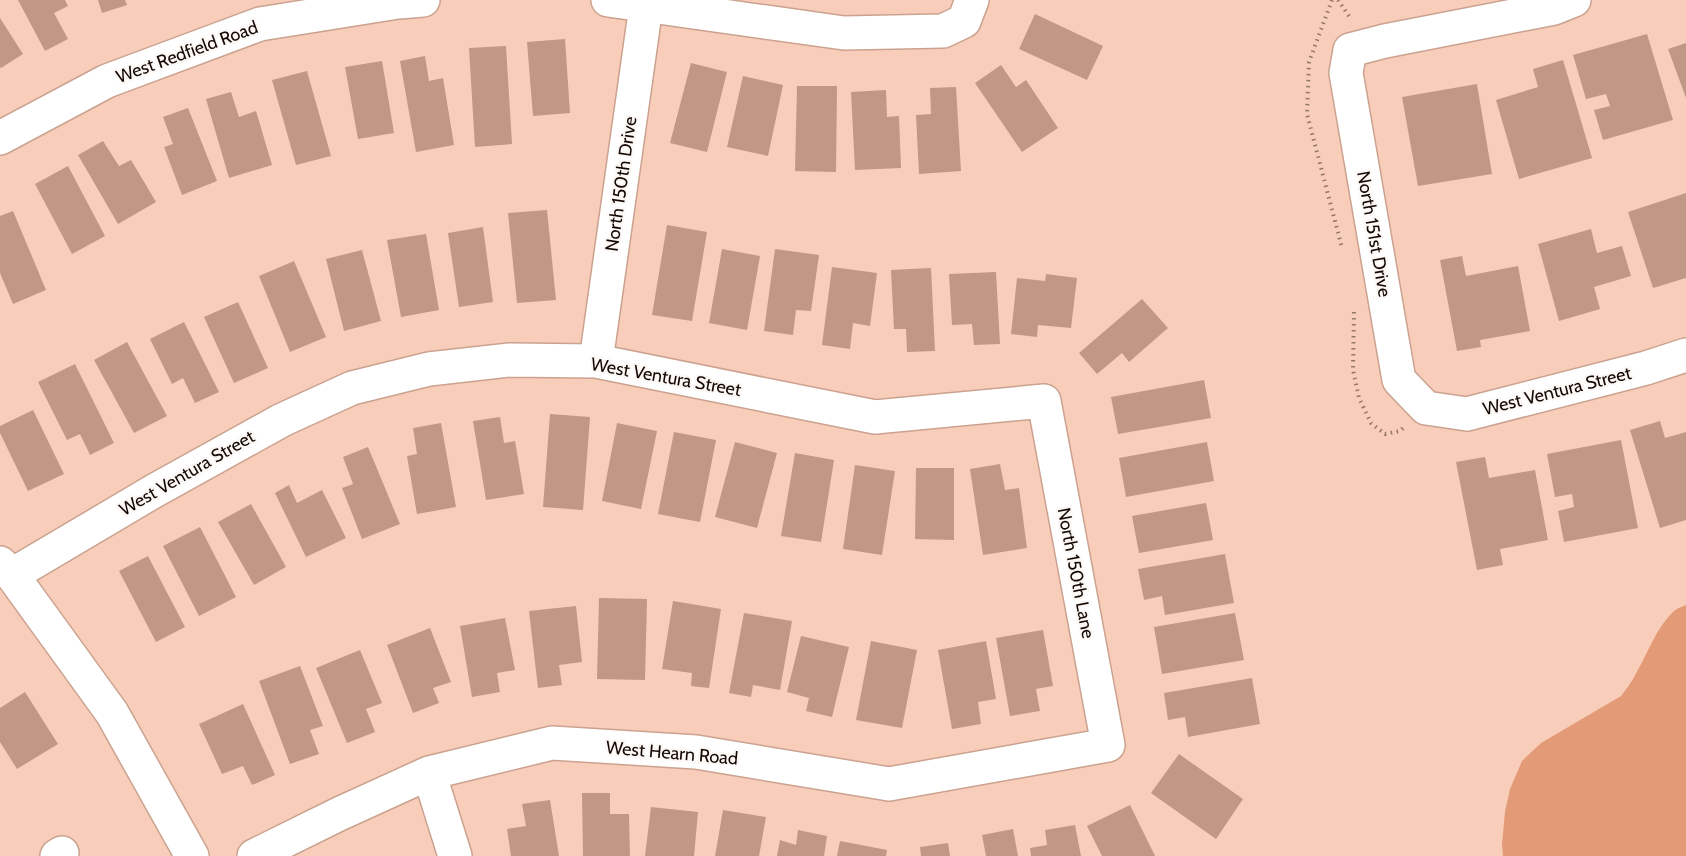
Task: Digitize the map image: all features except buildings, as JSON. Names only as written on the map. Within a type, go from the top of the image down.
[{"type":"street","name":"West Redfield Road","points":[[0,138],[107,81],[260,24],[423,0]]},
{"type":"street","points":[[608,0],[844,33],[943,31],[968,11]]},
{"type":"street","name":"North 151st Drive","points":[[1426,408],[1399,380],[1346,73],[1350,50],[1554,8],[1574,0]]},
{"type":"street","name":"North 150th Drive","points":[[596,361],[646,6]]},
{"type":"street","name":"West Ventura Street","points":[[1426,408],[1467,414],[1646,368],[1686,355]]},
{"type":"street","name":"West Ventura Street","points":[[6,569],[282,420],[352,388],[429,369],[510,360],[596,361],[875,417],[1044,401]]},
{"type":"street","name":"North 150th Lane","points":[[1044,401],[1108,745]]},
{"type":"street","points":[[6,569],[112,712],[192,856]]},
{"type":"street","name":"West Hearn Road","points":[[254,856],[429,773],[552,743],[696,752],[889,784],[1108,745]]},
{"type":"street","points":[[429,773],[455,856]]},
{"type":"shaded area","points":[[1686,605],[1686,856],[1503,856],[1505,812],[1510,789],[1522,761],[1541,743],[1621,696],[1635,676],[1652,641],[1665,621],[1675,611]]}]
